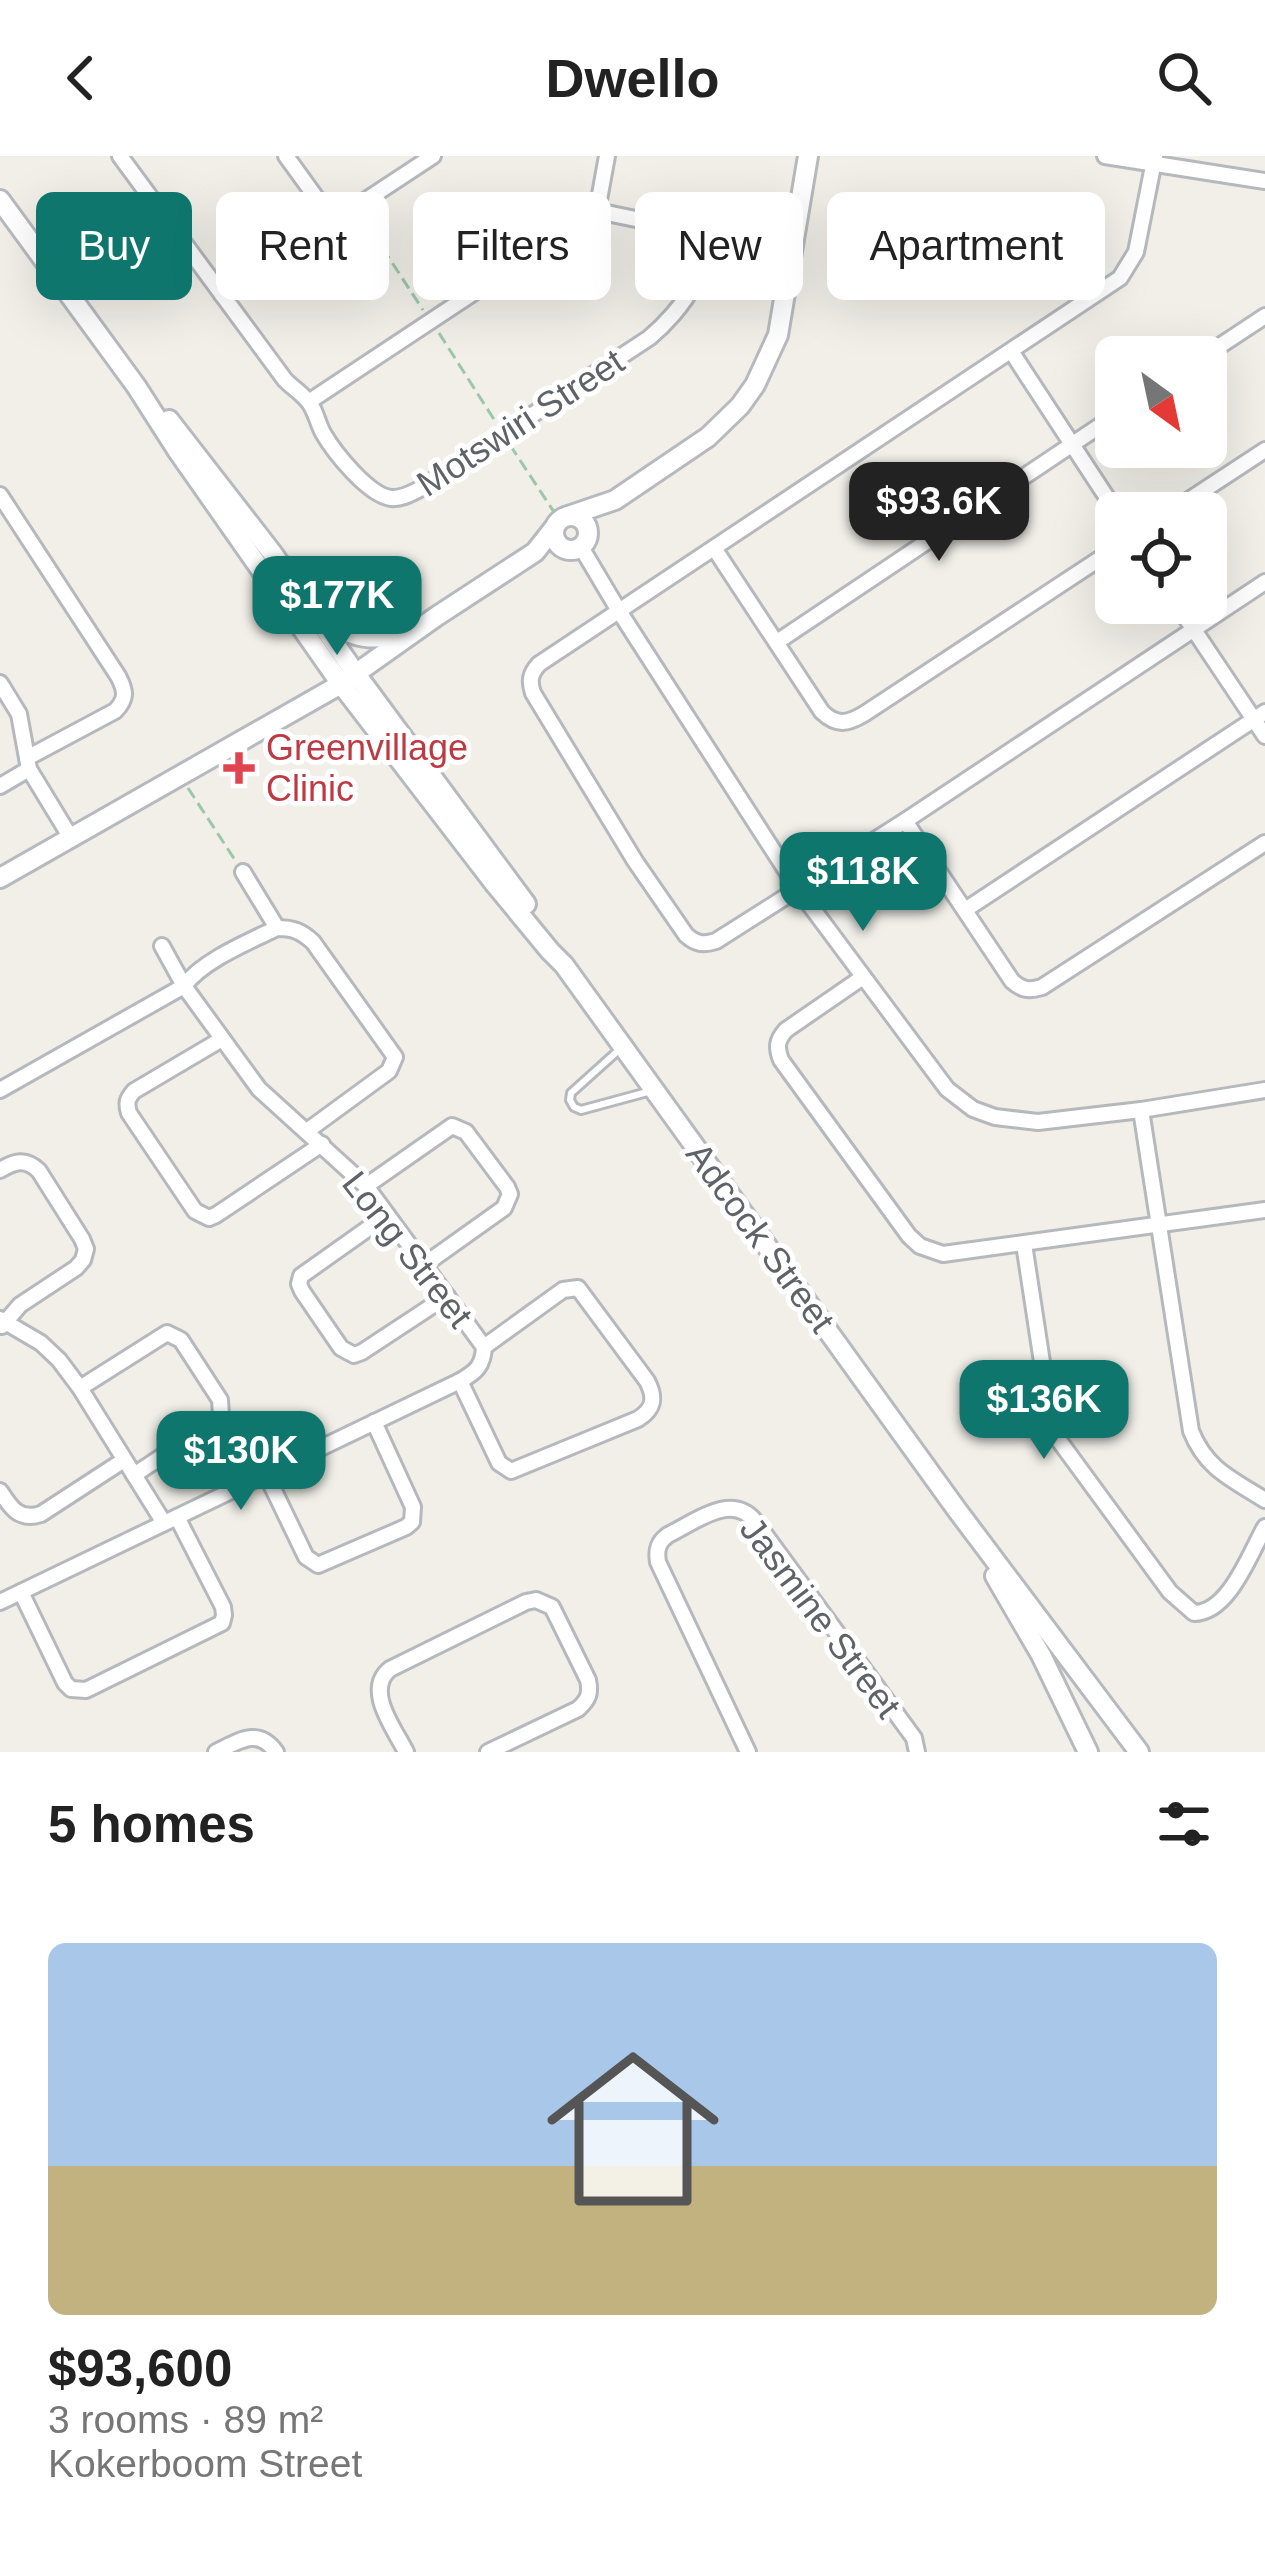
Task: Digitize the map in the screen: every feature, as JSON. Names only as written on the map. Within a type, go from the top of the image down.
[{"type":"main road","points":[[0,878],[349,679],[535,552],[560,522],[615,500],[708,437],[755,386],[778,335],[808,156]]},
{"type":"main road","name":"Adcock Street","points":[[0,200],[494,883],[564,965],[957,1510],[1139,1752]]},
{"type":"main road","name":"Adcock Street","points":[[136,386],[170,420],[273,554],[349,679]]},
{"type":"main road","points":[[535,552],[578,545],[615,500]]},
{"type":"main road","points":[[560,522],[578,517],[585,522],[589,531],[578,545]]},
{"type":"main road","points":[[560,522],[557,543],[578,545]]},
{"type":"main road","points":[[273,554],[348,634],[368,638],[398,634],[437,616]]},
{"type":"main road","name":"Adcock Street","points":[[957,1510],[1040,1655],[1088,1752]]},
{"type":"street","name":"Motswiri Street","points":[[120,156],[216,287]]},
{"type":"street","points":[[286,156],[313,192]]},
{"type":"street","points":[[378,192],[433,156]]},
{"type":"street","points":[[600,192],[607,156]]},
{"type":"street","points":[[1105,156],[1155,160],[1265,181]]},
{"type":"street","points":[[1155,160],[1130,266],[1105,290],[539,664],[529,683],[635,861],[686,935],[705,944],[905,820],[1265,582]]},
{"type":"street","name":"Motswiri Street","points":[[226,300],[285,380],[310,401],[340,456],[379,494],[405,497],[661,328],[698,276],[702,265],[699,243],[679,228],[611,214]]},
{"type":"street","points":[[310,401],[464,300]]},
{"type":"street","points":[[1227,341],[1265,316]]},
{"type":"street","points":[[1011,351],[1103,492]]},
{"type":"street","points":[[777,642],[1095,429]]},
{"type":"street","points":[[1201,492],[1265,450]]},
{"type":"street","points":[[0,495],[126,694],[115,711],[28,763],[0,786]]},
{"type":"street","points":[[578,545],[798,889],[946,1089],[973,1109],[995,1117],[1038,1122],[1265,1090]]},
{"type":"street","points":[[714,548],[822,712],[838,723],[850,722],[1095,562]]},
{"type":"street","points":[[1190,624],[1260,716],[1265,736]]},
{"type":"street","points":[[0,683],[20,714],[28,763],[71,838]]},
{"type":"street","points":[[965,910],[1260,716]]},
{"type":"street","points":[[905,820],[1012,981],[1031,990],[1265,843]]},
{"type":"street","points":[[243,872],[277,928]]},
{"type":"street","points":[[1,1088],[184,986],[205,967],[277,928],[290,928],[313,942],[395,1057],[389,1071],[307,1131]]},
{"type":"street","name":"Long Street","points":[[0,1602],[460,1381],[483,1362],[484,1347],[366,1186],[272,1103],[184,986],[162,946]]},
{"type":"street","points":[[863,977],[786,1030],[776,1049],[920,1246],[943,1254],[1265,1210]]},
{"type":"street","points":[[222,1039],[134,1091],[126,1105],[195,1211],[209,1218],[216,1215],[322,1144]]},
{"type":"street","points":[[1141,1110],[1192,1431],[1200,1452],[1214,1468],[1265,1500]]},
{"type":"street","points":[[366,1186],[452,1126],[466,1132],[507,1187],[509,1202],[504,1208],[424,1265]]},
{"type":"street","points":[[0,1170],[21,1161],[32,1164],[86,1249],[76,1268],[1,1323],[41,1343],[80,1388],[134,1475],[171,1520],[224,1615],[221,1623],[86,1690],[70,1689],[21,1592]]},
{"type":"street","points":[[387,1215],[301,1276],[302,1291],[341,1348],[354,1355],[362,1352],[447,1296]]},
{"type":"street","points":[[1024,1244],[1055,1435],[1171,1592],[1195,1613],[1218,1606],[1265,1526]]},
{"type":"street","points":[[460,1381],[499,1463],[511,1471],[638,1419],[652,1405],[653,1392],[647,1382],[578,1288],[563,1290],[484,1347]]},
{"type":"street","points":[[80,1388],[167,1333],[181,1340],[220,1400],[215,1421],[134,1475]]},
{"type":"street","points":[[266,1474],[311,1563],[326,1564],[406,1527],[415,1515],[413,1507],[374,1422]]},
{"type":"street","points":[[0,1491],[20,1515],[30,1517],[124,1460]]},
{"type":"street","name":"Jasmine Street","points":[[748,1752],[657,1552],[668,1534],[726,1507],[743,1510],[755,1521],[914,1738],[917,1752]]},
{"type":"street","points":[[406,1752],[380,1698],[381,1676],[526,1601],[544,1602],[558,1615],[588,1680],[586,1702],[488,1752]]},
{"type":"street","points":[[216,1752],[256,1736],[267,1740],[276,1752]]},
{"type":"lane","points":[[623,1047],[571,1093],[574,1107],[581,1110],[654,1090]]},
{"type":"path","points":[[389,258],[560,522]]},
{"type":"path","points":[[180,776],[243,872]]},
{"type":"place","name":"Greenvillage Clinic","points":[[239,768]]}]
